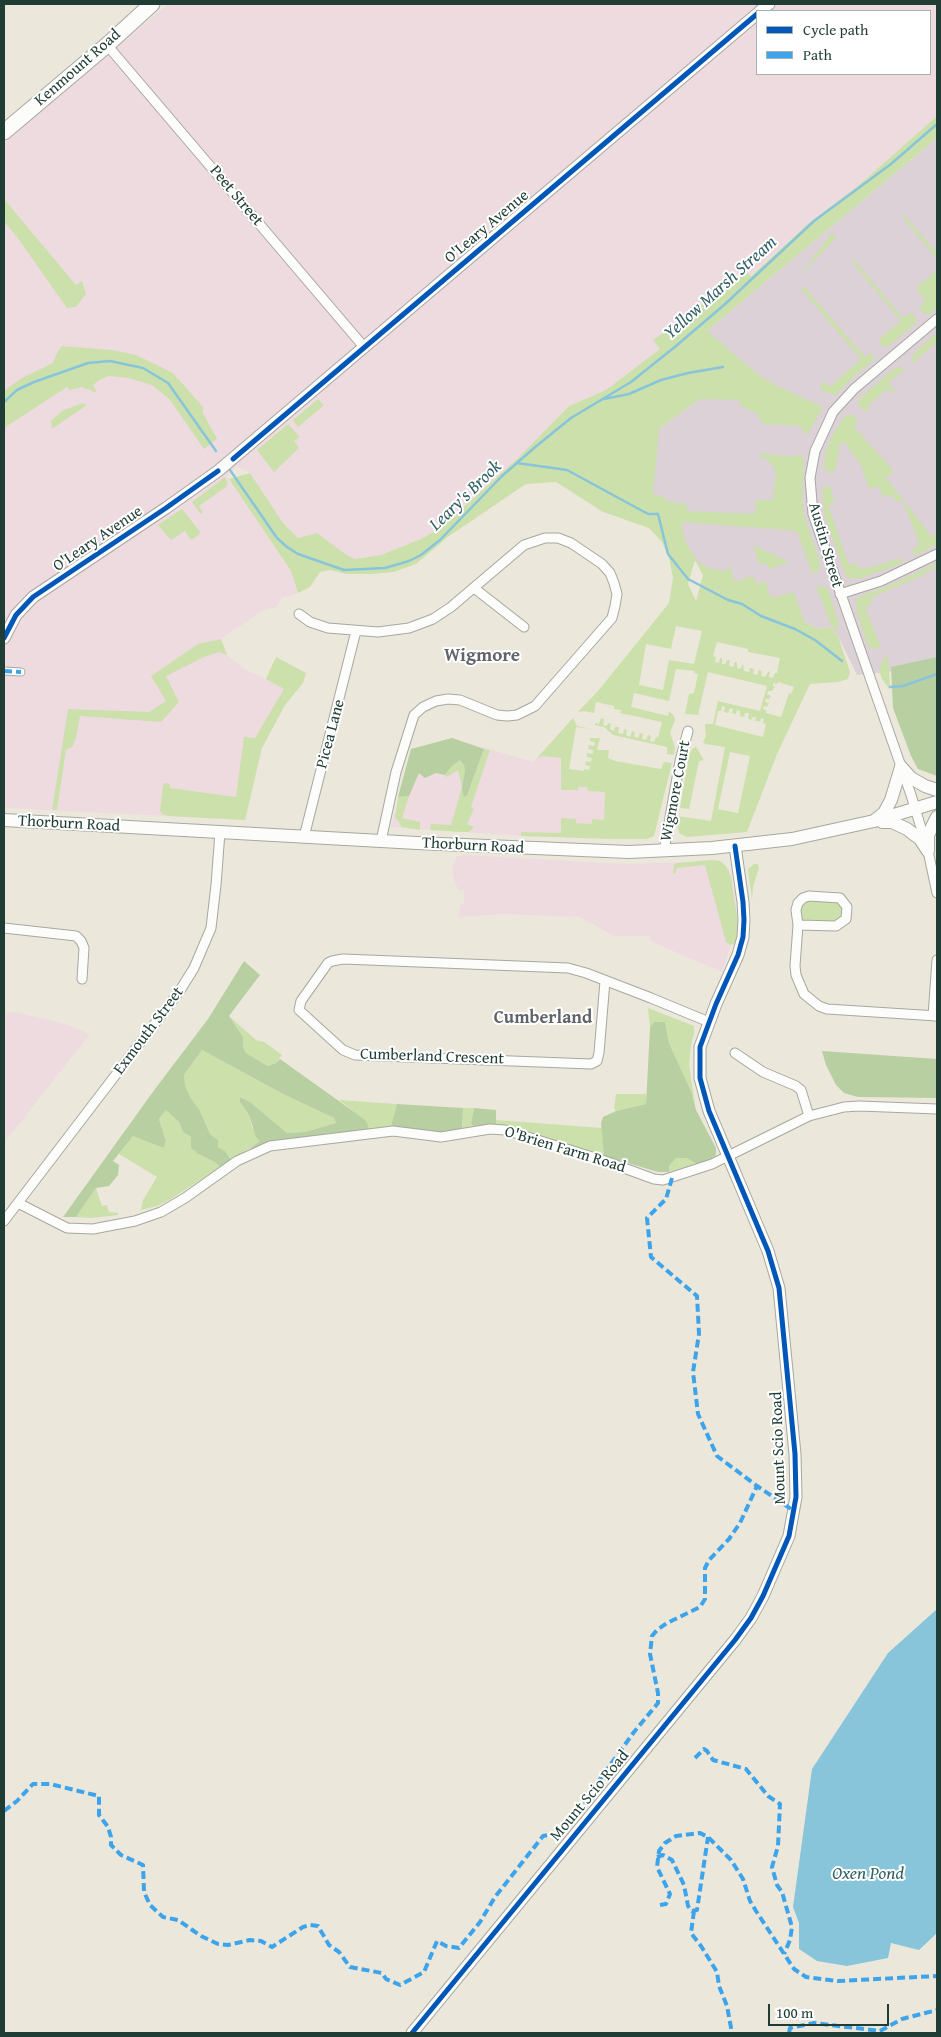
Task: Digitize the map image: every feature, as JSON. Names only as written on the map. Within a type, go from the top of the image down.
[{"type":"main road","name":"Kenmount Road","points":[[4,132],[107,45],[152,4]]},
{"type":"main road","points":[[901,767],[911,778],[937,790]]},
{"type":"main road","points":[[874,821],[884,813],[891,800],[901,767]]},
{"type":"main road","name":"Thorburn Road","points":[[4,820],[585,851],[664,851],[734,846],[810,836],[874,821],[937,802]]},
{"type":"main road","points":[[928,851],[928,835],[937,817]]},
{"type":"main road","points":[[874,821],[892,822],[907,829],[920,839],[928,851]]},
{"type":"street","name":"O'Leary Avenue","points":[[4,638],[16,615],[33,597],[166,508],[233,459],[756,15]]},
{"type":"street","name":"Peet Street","points":[[107,45],[364,347]]},
{"type":"street","name":"Austin Street","points":[[937,319],[841,403],[825,426],[814,450],[810,478],[813,514],[915,809],[928,851],[937,893]]},
{"type":"street","points":[[299,614],[310,622],[322,627],[356,631],[386,632],[417,625],[433,619],[451,607],[524,545],[545,538],[558,538],[571,543],[602,564],[610,573],[616,594],[612,618],[535,706],[517,715],[507,716],[497,715],[460,700],[448,699],[436,701],[414,715],[396,772],[381,840]]},
{"type":"street","points":[[840,594],[881,581],[937,554]]},
{"type":"street","points":[[474,588],[524,627]]},
{"type":"street","name":"Picea Lane","points":[[304,836],[356,631]]},
{"type":"street","points":[[4,671],[21,672]]},
{"type":"street","name":"Wigmore Court","points":[[664,851],[677,778],[688,732]]},
{"type":"street","name":"Exmouth Street","points":[[4,1221],[173,1000],[194,968],[203,950],[210,928],[216,885],[220,832]]},
{"type":"street","name":"Mount Scio Road","points":[[412,2033],[478,1955],[576,1831],[735,1640],[751,1618],[763,1596],[789,1536],[796,1497],[795,1461],[782,1306],[773,1264],[709,1111],[700,1078],[700,1047],[738,955],[742,937],[744,920],[743,902],[734,846]]},
{"type":"street","points":[[798,925],[836,926],[846,919],[848,907],[840,898],[809,896],[803,898],[798,903],[796,910],[798,925],[796,975],[802,990],[811,1001],[828,1009],[935,1016],[937,960]]},
{"type":"street","points":[[4,928],[76,936],[82,941],[84,948],[82,979]]},
{"type":"street","name":"Cumberland Crescent","points":[[605,981],[599,1053],[597,1061],[591,1064],[355,1055],[343,1050],[298,1010],[301,1000],[328,964],[337,959],[554,967],[578,971],[605,981],[709,1022]]},
{"type":"street","points":[[735,1053],[765,1073],[801,1090],[809,1116]]},
{"type":"street","name":"O'Brien Farm Road","points":[[18,1203],[58,1225],[67,1228],[94,1229],[134,1221],[161,1212],[185,1198],[237,1161],[270,1146],[394,1131],[441,1136],[490,1129],[506,1130],[602,1160],[654,1179],[663,1180],[712,1164],[809,1116],[859,1106],[937,1109]]},
{"type":"shaded area","points":[[168,4],[937,4],[937,116],[859,185],[809,223],[750,276],[746,272],[654,340],[660,349],[606,390],[569,406],[518,458],[439,529],[421,539],[381,555],[355,559],[298,538],[283,523],[250,473],[237,467],[227,476],[291,571],[298,593],[282,598],[277,607],[262,611],[221,639],[227,655],[244,669],[266,679],[276,657],[306,673],[303,683],[285,705],[262,748],[245,820],[4,808],[4,143]]},
{"type":"shaded area","points":[[937,138],[937,660],[889,672],[857,675],[838,636],[830,627],[818,629],[742,587],[703,575],[695,560],[605,464],[659,429],[700,399],[707,331]]},
{"type":"shaded area","points":[[560,733],[561,777],[604,779],[611,796],[611,839],[521,836],[391,827],[411,749],[452,738],[533,762]]},
{"type":"shaded area","points":[[457,856],[625,864],[720,861],[730,870],[735,895],[738,924],[736,942],[731,945],[722,972],[650,941],[650,936],[614,936],[580,917],[502,914],[459,917],[460,905],[464,904],[464,890],[458,890],[452,867]]},
{"type":"shaded area","points":[[15,1012],[62,1023],[90,1034],[4,1143],[4,1013]]},
{"type":"green space","points":[[937,116],[937,138],[707,331],[759,375],[777,386],[823,407],[807,435],[799,426],[763,424],[756,413],[737,404],[742,400],[700,399],[659,429],[653,494],[661,496],[670,502],[687,504],[687,511],[755,514],[756,500],[773,500],[776,470],[766,458],[760,457],[760,453],[795,457],[796,455],[802,455],[804,460],[802,496],[804,515],[819,559],[820,568],[817,572],[812,573],[797,531],[682,522],[684,539],[697,561],[711,569],[727,571],[727,568],[730,567],[735,582],[753,576],[756,584],[765,581],[771,598],[794,592],[804,621],[818,629],[830,627],[838,636],[850,672],[848,679],[838,682],[810,684],[777,754],[747,832],[687,837],[679,833],[677,823],[678,816],[711,821],[725,747],[705,744],[703,742],[706,736],[705,724],[713,724],[718,701],[760,711],[767,686],[708,672],[698,715],[685,714],[689,694],[694,693],[698,674],[694,673],[694,671],[676,669],[669,701],[634,693],[631,707],[668,716],[669,711],[674,716],[675,720],[670,733],[675,747],[674,755],[667,754],[667,747],[613,735],[604,727],[595,725],[595,723],[599,724],[601,718],[604,719],[603,725],[611,724],[610,729],[614,731],[615,727],[619,727],[618,733],[623,734],[624,729],[627,730],[626,735],[630,737],[632,731],[635,732],[634,737],[638,738],[640,733],[643,734],[642,739],[646,740],[648,735],[651,736],[650,741],[654,742],[656,737],[658,738],[662,722],[620,713],[621,710],[614,709],[614,706],[596,702],[594,713],[578,712],[598,691],[669,603],[673,578],[669,558],[662,542],[649,528],[603,512],[556,482],[526,484],[449,536],[416,564],[394,572],[372,574],[346,574],[330,570],[320,572],[310,587],[298,593],[291,571],[229,479],[250,473],[283,523],[298,538],[317,533],[345,554],[355,559],[381,555],[421,539],[439,529],[518,458],[569,406],[606,390],[660,349],[653,340],[746,272],[751,276],[809,223],[859,185]],"holes":[[[695,560],[703,575],[696,601],[688,584]],[[676,626],[702,631],[694,664],[669,660],[663,690],[639,685],[646,644],[671,649]],[[717,642],[748,649],[748,652],[780,658],[777,673],[775,673],[773,678],[769,677],[769,671],[765,677],[761,676],[762,671],[759,670],[757,675],[753,674],[754,669],[750,668],[749,672],[744,671],[743,664],[740,669],[737,668],[737,662],[735,662],[733,667],[729,666],[730,660],[722,664],[722,658],[720,658],[719,663],[715,662],[716,657],[713,656]],[[778,682],[794,687],[791,694],[789,693],[781,717],[766,713],[766,710],[763,709],[769,703],[765,702],[766,699],[769,699],[771,696],[767,694],[768,691],[772,691],[776,687],[773,686],[773,683],[777,684]],[[722,706],[725,707],[724,712],[728,713],[730,708],[733,709],[732,713],[736,714],[737,710],[740,711],[740,716],[744,717],[745,713],[749,713],[748,718],[750,720],[753,717],[756,717],[755,721],[760,722],[761,718],[764,719],[763,723],[766,724],[763,737],[715,725],[718,711],[721,711]],[[730,752],[750,756],[738,813],[718,809]]]},
{"type":"green space","points":[[4,199],[76,285],[82,281],[86,294],[76,307],[67,308],[4,221]]},
{"type":"green space","points":[[904,215],[937,253],[937,259],[902,217]]},
{"type":"green space","points":[[832,233],[836,238],[799,276]]},
{"type":"green space","points":[[854,260],[903,318],[909,313],[916,316],[916,323],[887,347],[880,345],[879,339],[901,321],[852,262]]},
{"type":"green space","points":[[937,270],[937,307],[930,314],[926,314],[922,312],[920,306],[925,300],[916,288]]},
{"type":"green space","points":[[804,287],[865,357],[871,353],[875,359],[852,378],[836,395],[822,391],[822,383],[825,382],[830,387],[861,359],[801,289]]},
{"type":"green space","points":[[936,333],[937,342],[913,363],[912,360],[915,352]]},
{"type":"green space","points":[[62,346],[112,350],[136,355],[173,373],[203,407],[203,413],[217,439],[204,449],[170,400],[152,385],[128,378],[109,376],[93,385],[97,393],[82,387],[70,390],[67,387],[4,428],[4,391],[22,378],[53,363]]},
{"type":"green space","points":[[899,367],[905,369],[888,383],[895,390],[891,393],[887,389],[868,405],[870,410],[868,412],[861,408],[858,404],[860,398],[894,369]]},
{"type":"green space","points":[[318,399],[324,405],[298,427],[293,420]]},
{"type":"green space","points":[[82,403],[87,405],[52,429],[51,421],[62,411]]},
{"type":"green space","points":[[853,414],[858,420],[854,427],[894,471],[886,478],[932,537],[937,534],[937,544],[914,556],[913,549],[920,545],[903,501],[896,501],[891,495],[883,497],[879,486],[869,489],[861,465],[845,443],[840,443],[836,468],[833,472],[831,473],[824,468],[825,455],[832,435],[845,416]]},
{"type":"green space","points":[[288,424],[300,437],[294,441],[299,448],[274,472],[257,450]]},
{"type":"green space","points":[[225,477],[228,483],[226,487],[199,506],[203,512],[201,514],[192,502]]},
{"type":"green space","points":[[831,487],[834,503],[828,505],[849,565],[856,563],[859,568],[864,569],[902,558],[901,563],[859,579],[847,578],[825,517],[822,492],[823,488]]},
{"type":"green space","points":[[182,509],[201,533],[191,540],[185,531],[171,540],[158,525]]},
{"type":"green space","points":[[753,545],[789,562],[769,569],[767,563],[760,565]]},
{"type":"green space","points":[[937,563],[937,566],[921,576],[870,598],[872,604],[865,607],[881,648],[871,648],[868,646],[857,612],[856,600],[865,594],[886,587]]},
{"type":"green space","points":[[816,586],[828,589],[838,621],[838,632],[831,625]]},
{"type":"green space","points":[[221,639],[227,655],[219,652],[204,657],[166,676],[179,702],[161,722],[80,716],[76,738],[72,747],[66,750],[57,810],[52,810],[68,709],[149,712],[166,701],[151,676],[198,644]]},
{"type":"green space","points":[[886,653],[889,665],[890,690],[882,679],[879,670]]},
{"type":"green space","points":[[276,657],[306,673],[303,683],[285,705],[262,748],[245,820],[168,816],[162,814],[160,811],[163,785],[165,783],[170,784],[170,788],[236,797],[244,737],[255,738],[284,689],[266,679]]},
{"type":"green space","points":[[937,657],[937,776],[918,769],[911,756],[893,708],[891,667]]},
{"type":"green space","points":[[573,718],[577,726],[592,729],[576,727],[569,769],[589,770],[590,766],[585,765],[586,761],[591,762],[592,758],[587,757],[587,753],[593,754],[593,750],[588,749],[589,745],[594,746],[595,742],[590,741],[590,738],[600,738],[597,750],[609,750],[608,758],[615,761],[661,769],[664,762],[672,763],[654,836],[647,839],[611,839],[521,836],[521,832],[561,833],[561,818],[576,819],[576,823],[592,824],[592,819],[604,820],[605,792],[588,791],[587,787],[578,787],[578,790],[561,790],[561,758],[543,756],[537,758]]},
{"type":"green space","points":[[452,738],[484,749],[467,795],[465,797],[463,795],[462,787],[465,771],[464,765],[460,760],[445,775],[436,773],[425,778],[419,773],[409,796],[398,797],[411,749]]},
{"type":"green space","points":[[696,747],[704,760],[699,761],[689,809],[680,808],[689,755],[692,749]]},
{"type":"green space","points":[[484,749],[490,750],[471,807],[474,809],[467,824],[474,827],[469,832],[430,830],[431,824],[451,825],[462,787],[471,785]]},
{"type":"green space","points":[[460,760],[464,765],[465,771],[462,787],[458,770],[447,777],[445,775]]},
{"type":"green space","points":[[409,796],[402,818],[420,822],[420,830],[402,827],[395,817],[398,797]]},
{"type":"green space","points":[[720,861],[726,866],[731,877],[738,924],[736,942],[731,945],[726,942],[705,865],[677,868],[675,874],[673,873],[674,865],[677,863]]},
{"type":"green space","points":[[754,864],[758,864],[759,868],[753,887],[752,900],[748,869]]},
{"type":"green space","points":[[803,898],[844,902],[841,924],[798,925],[798,903]]},
{"type":"green space","points":[[244,961],[260,975],[229,1016],[243,1037],[243,1047],[246,1053],[268,1066],[280,1059],[366,1121],[367,1131],[282,1140],[249,1149],[260,1141],[256,1137],[249,1115],[240,1102],[240,1097],[250,1102],[287,1133],[305,1132],[336,1123],[334,1118],[285,1095],[202,1050],[184,1075],[185,1085],[190,1097],[199,1109],[210,1134],[218,1140],[218,1147],[225,1151],[231,1160],[220,1167],[215,1162],[200,1155],[191,1148],[191,1137],[183,1132],[179,1122],[166,1110],[159,1119],[166,1141],[164,1148],[133,1136],[113,1161],[119,1165],[118,1175],[109,1186],[96,1188],[76,1217],[63,1217],[208,1019]]},
{"type":"green space","points":[[648,1008],[694,1026],[689,1065],[696,1110],[691,1091],[669,1043],[665,1022],[654,1022],[650,1028]]},
{"type":"green space","points":[[229,1016],[256,1040],[264,1042],[282,1055],[276,1063],[268,1066],[246,1053],[243,1047],[243,1037]]},
{"type":"green space","points":[[654,1022],[665,1022],[669,1043],[691,1091],[696,1110],[716,1148],[716,1155],[708,1161],[697,1164],[687,1158],[676,1158],[669,1166],[669,1172],[658,1172],[604,1156],[601,1123],[603,1117],[616,1111],[646,1104],[650,1028]]},
{"type":"green space","points":[[202,1050],[285,1095],[334,1118],[336,1123],[305,1132],[287,1133],[250,1102],[240,1097],[240,1102],[249,1115],[252,1127],[261,1141],[231,1160],[225,1151],[218,1147],[218,1140],[210,1134],[199,1109],[190,1097],[185,1085],[184,1075]]},
{"type":"green space","points":[[822,1051],[937,1059],[937,1098],[858,1097],[844,1093],[836,1085],[826,1065]]},
{"type":"green space","points":[[616,1094],[646,1094],[646,1104],[616,1111],[614,1108]]},
{"type":"green space","points":[[339,1100],[397,1104],[391,1126],[367,1131],[357,1114]]},
{"type":"green space","points":[[397,1104],[463,1108],[462,1129],[452,1132],[427,1132],[391,1126]]},
{"type":"green space","points":[[463,1108],[474,1108],[471,1123],[473,1126],[462,1129]]},
{"type":"green space","points":[[474,1108],[496,1110],[496,1124],[473,1126],[471,1123]]},
{"type":"green space","points":[[166,1110],[179,1122],[183,1132],[191,1137],[200,1155],[215,1162],[220,1167],[171,1199],[157,1206],[141,1210],[143,1200],[157,1177],[119,1154],[133,1135],[164,1148],[166,1141],[159,1119]]},
{"type":"green space","points":[[496,1120],[602,1128],[604,1156],[522,1130],[496,1124]]},
{"type":"green space","points":[[676,1158],[687,1158],[697,1164],[669,1172],[668,1166]]},
{"type":"green space","points":[[96,1188],[102,1206],[107,1205],[109,1212],[118,1213],[118,1215],[92,1218],[76,1217]]},
{"type":"water","name":"Oxen Pond","points":[[937,1609],[937,1933],[919,1950],[891,1943],[888,1958],[847,1966],[817,1961],[799,1949],[799,1923],[793,1907],[812,1769],[888,1653]]},
{"type":"waterway","name":"Yellow Marsh Stream","points":[[230,470],[277,538],[298,554],[344,570],[385,568],[409,561],[421,555],[440,540],[502,476],[534,448],[571,418],[631,382],[676,346],[724,305],[814,221],[891,164],[937,124]]},
{"type":"waterway","name":"Leary's Brook","points":[[4,402],[17,390],[34,382],[88,363],[110,361],[143,368],[168,383],[216,451]]},
{"type":"waterway","points":[[604,399],[629,394],[661,380],[723,367]]},
{"type":"waterway","name":"Leary's Brook","points":[[517,463],[567,470],[648,514],[658,514],[668,554],[688,579],[728,600],[742,604],[761,616],[795,629],[815,640],[842,661]]},
{"type":"waterway","name":"Leary's Brook","points":[[890,687],[903,686],[937,674]]},
{"type":"marked path","points":[[4,671],[21,672]]},
{"type":"marked path","points":[[672,1178],[666,1199],[647,1218],[651,1257],[697,1296],[699,1334],[693,1372],[698,1414],[717,1456],[794,1511]]},
{"type":"marked path","points":[[4,1811],[17,1801],[33,1784],[50,1784],[99,1796],[99,1815],[108,1827],[111,1845],[121,1855],[143,1865],[144,1892],[150,1905],[163,1917],[178,1920],[201,1936],[218,1944],[228,1945],[250,1940],[261,1941],[272,1947],[303,1927],[310,1925],[318,1926],[329,1945],[339,1952],[350,1967],[382,1973],[386,1979],[400,1985],[424,1972],[437,1941],[446,1946],[459,1948],[480,1922],[495,1897],[543,1836],[562,1833],[585,1804],[588,1796],[634,1732],[658,1703],[658,1693],[650,1654],[652,1636],[667,1623],[700,1607],[705,1599],[705,1568],[709,1560],[729,1539],[740,1523],[757,1486]]},
{"type":"marked path","points":[[695,1758],[704,1749],[713,1760],[746,1769],[768,1796],[780,1804],[778,1846],[772,1867],[777,1885],[782,1892],[792,1927],[790,1940],[784,1954]]},
{"type":"marked path","points":[[660,1905],[666,1904],[670,1894],[657,1867],[659,1851],[665,1843],[676,1836],[700,1833],[708,1837],[731,1860],[743,1879],[750,1901],[756,1911],[794,1969],[806,1977],[838,1981],[937,1976]]},
{"type":"marked path","points":[[657,1857],[663,1855],[672,1860],[684,1885],[688,1906],[692,1911],[697,1910],[708,1837]]},
{"type":"marked path","points":[[694,1911],[691,1933],[717,1972],[719,1986],[727,2006],[732,2033]]},
{"type":"marked path","points":[[789,2033],[790,2028],[814,2023],[880,2031],[902,2019],[937,2010]]},
{"type":"cycle path","points":[[233,459],[756,15]]},
{"type":"cycle path","points":[[4,638],[16,615],[33,597],[218,471]]},
{"type":"cycle path","points":[[412,2033],[735,1640],[751,1618],[763,1596],[789,1536],[796,1497],[795,1454],[779,1288],[768,1251],[709,1111],[700,1078],[700,1047],[716,1004],[738,955],[743,937],[743,902],[735,846]]},
{"type":"district","name":"Wigmore","points":[[482,656]]},
{"type":"district","name":"Cumberland","points":[[543,1018]]}]
